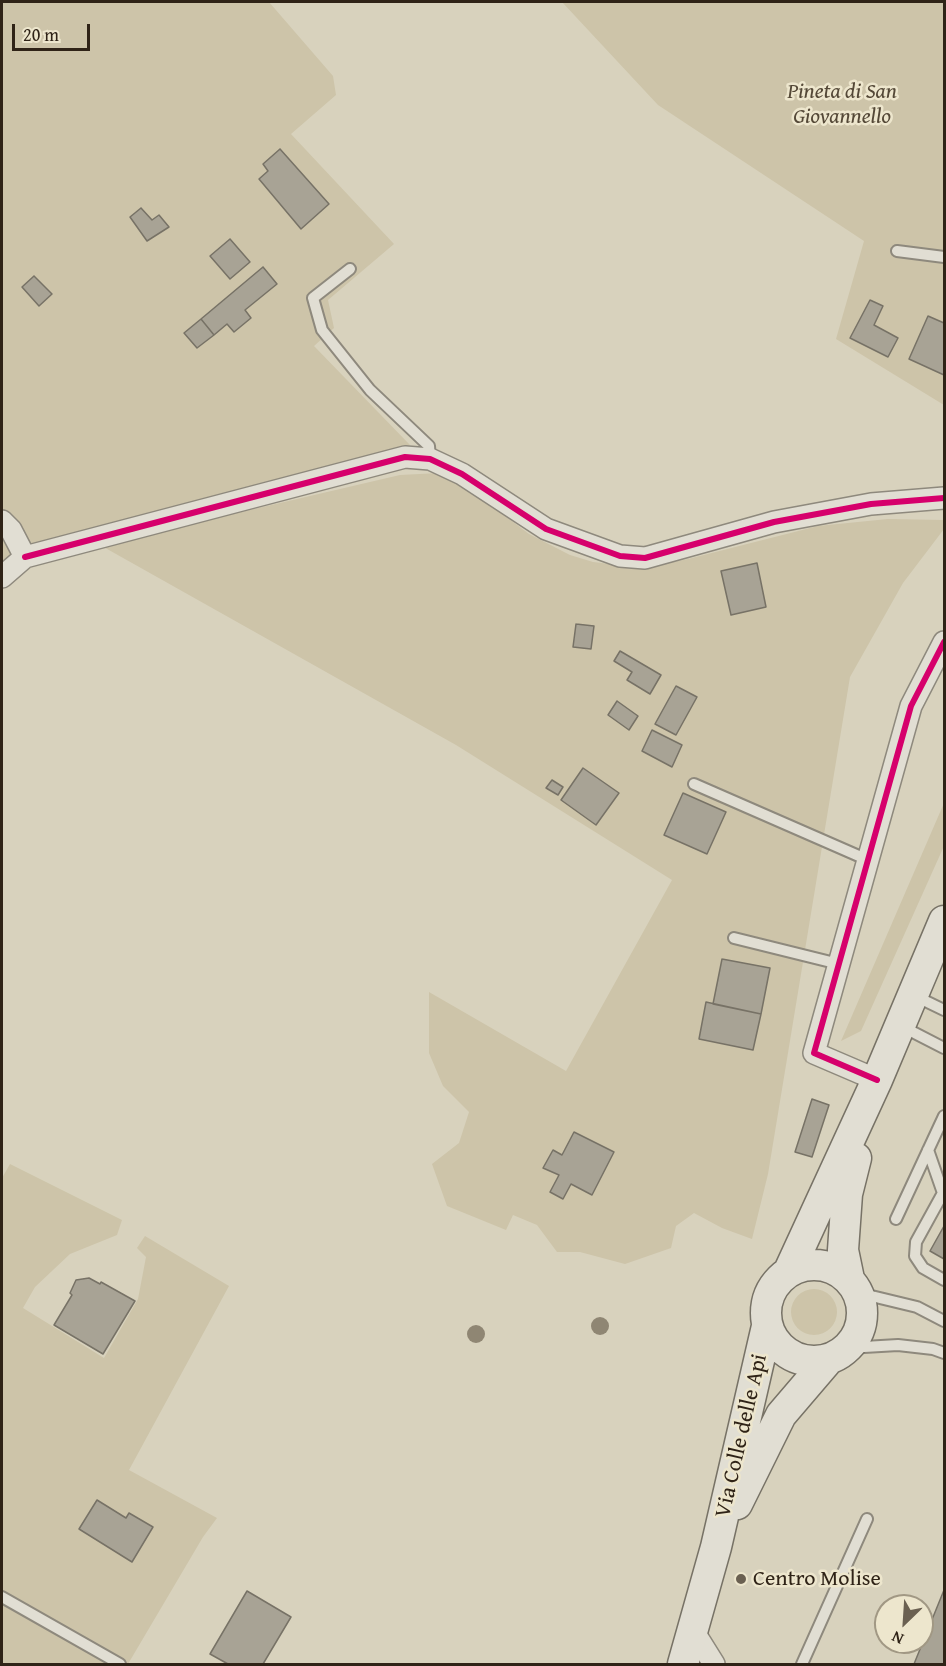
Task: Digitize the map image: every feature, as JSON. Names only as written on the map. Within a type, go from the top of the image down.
[{"type":"main road","points":[[789,1271],[877,1080],[945,921]]},
{"type":"main road","points":[[854,1286],[831,1267],[809,1264],[789,1271],[777,1281],[769,1295],[765,1310],[767,1326],[776,1342],[790,1355],[809,1361],[838,1354],[859,1332],[863,1312],[843,1250],[847,1194],[877,1080]]},
{"type":"main road","name":"Via Colle delle Api","points":[[683,1665],[716,1547],[767,1326]]},
{"type":"main road","name":"Via Colle delle Api","points":[[716,1547],[781,1415],[838,1354]]},
{"type":"street","points":[[2,576],[25,557],[405,457],[430,459],[462,474],[546,529],[620,556],[645,558],[774,522],[872,504],[945,498]]},
{"type":"street","points":[[2,520],[25,557]]},
{"type":"street","points":[[877,1080],[814,1053],[911,706],[945,642]]},
{"type":"street","points":[[694,1632],[714,1665]]},
{"type":"lane","points":[[897,251],[945,257]]},
{"type":"lane","points":[[350,269],[313,298],[322,330],[370,390],[429,446],[430,459]]},
{"type":"lane","points":[[694,784],[868,860]]},
{"type":"lane","points":[[734,939],[839,964]]},
{"type":"lane","points":[[913,995],[945,1010]]},
{"type":"lane","points":[[900,1025],[945,1048]]},
{"type":"lane","points":[[896,1219],[945,1116]]},
{"type":"lane","points":[[928,1150],[943,1193],[916,1242],[915,1256],[923,1268],[945,1280]]},
{"type":"lane","points":[[854,1286],[917,1307],[945,1321]]},
{"type":"lane","points":[[838,1354],[898,1345],[933,1349],[945,1353]]},
{"type":"lane","points":[[802,1665],[867,1519]]},
{"type":"lane","points":[[2,1597],[120,1665]]},
{"type":"green space","points":[[2,2],[269,2],[333,76],[336,95],[291,134],[394,244],[328,300],[334,328],[314,346],[410,445],[44,542],[2,562]]},
{"type":"green space","name":"Pineta di San Giovannello","points":[[562,2],[944,2],[944,405],[836,339],[864,241],[658,105]]},
{"type":"green space","points":[[439,473],[483,499],[529,534],[570,555],[593,562],[644,568],[818,526],[888,519],[944,520],[944,529],[903,583],[850,677],[768,1174],[752,1239],[722,1228],[694,1213],[676,1226],[671,1248],[625,1264],[580,1252],[557,1252],[537,1225],[513,1215],[506,1230],[447,1206],[432,1164],[459,1143],[469,1112],[443,1086],[429,1053],[429,992],[566,1071],[672,880],[456,745],[100,545],[400,475]]},
{"type":"green space","points":[[944,803],[944,846],[861,1031],[841,1041]]},
{"type":"green space","points":[[10,1164],[122,1220],[117,1235],[70,1254],[35,1287],[23,1308],[104,1358],[138,1299],[146,1257],[137,1248],[145,1236],[229,1286],[129,1470],[217,1518],[203,1537],[128,1664],[2,1664],[2,1178]]},
{"type":"green space","points":[[814,1289],[830,1296],[837,1312],[830,1328],[814,1335],[798,1328],[791,1312],[798,1296]]},
{"type":"building","points":[[280,149],[329,204],[301,229],[259,179],[268,171],[263,164]]},
{"type":"building","points":[[141,208],[152,220],[159,215],[169,227],[147,241],[130,217]]},
{"type":"building","points":[[230,239],[250,262],[230,279],[210,256]]},
{"type":"building","points":[[263,267],[277,284],[245,310],[251,318],[234,332],[227,324],[214,335],[201,319]]},
{"type":"building","points":[[34,276],[52,294],[39,306],[22,287]]},
{"type":"building","points":[[870,300],[883,306],[874,325],[898,338],[888,357],[850,338]]},
{"type":"building","points":[[928,316],[944,323],[944,375],[909,359]]},
{"type":"building","points":[[201,319],[214,335],[197,348],[184,333]]},
{"type":"building","points":[[757,563],[766,607],[731,615],[721,571]]},
{"type":"building","points":[[576,624],[594,626],[591,649],[573,647]]},
{"type":"building","points":[[620,651],[661,675],[650,694],[627,680],[632,672],[614,661]]},
{"type":"building","points":[[676,686],[697,697],[676,735],[655,724]]},
{"type":"building","points":[[617,701],[638,716],[629,730],[608,715]]},
{"type":"building","points":[[652,730],[682,745],[672,767],[642,751]]},
{"type":"building","points":[[583,768],[619,793],[596,825],[561,800]]},
{"type":"building","points":[[552,780],[563,787],[558,795],[546,788]]},
{"type":"building","points":[[683,793],[726,812],[707,854],[664,835]]},
{"type":"building","points":[[722,959],[770,968],[761,1014],[713,1004]]},
{"type":"building","points":[[706,1002],[761,1014],[753,1050],[699,1039]]},
{"type":"building","points":[[812,1099],[829,1105],[812,1157],[795,1152]]},
{"type":"building","points":[[574,1132],[614,1152],[592,1195],[571,1184],[563,1199],[550,1192],[559,1175],[543,1168],[553,1150],[562,1155]]},
{"type":"building","points":[[944,1226],[944,1259],[930,1251]]},
{"type":"building","points":[[89,1278],[135,1301],[103,1354],[54,1325],[72,1295],[70,1293],[76,1280]]},
{"type":"building","points":[[97,1500],[126,1518],[129,1513],[153,1527],[132,1562],[79,1529]]},
{"type":"building","points":[[944,1590],[944,1664],[914,1664],[918,1654],[934,1654],[934,1615]]},
{"type":"building","points":[[247,1591],[291,1617],[263,1664],[228,1664],[210,1654]]},
{"type":"cycle path","points":[[25,557],[405,457],[430,459],[462,474],[546,529],[620,556],[645,558],[774,522],[871,504],[944,498]]},
{"type":"cycle path","points":[[877,1080],[814,1053],[911,706],[944,642]]},
{"type":"place","name":"Centro Molise","points":[[741,1579]]}]
